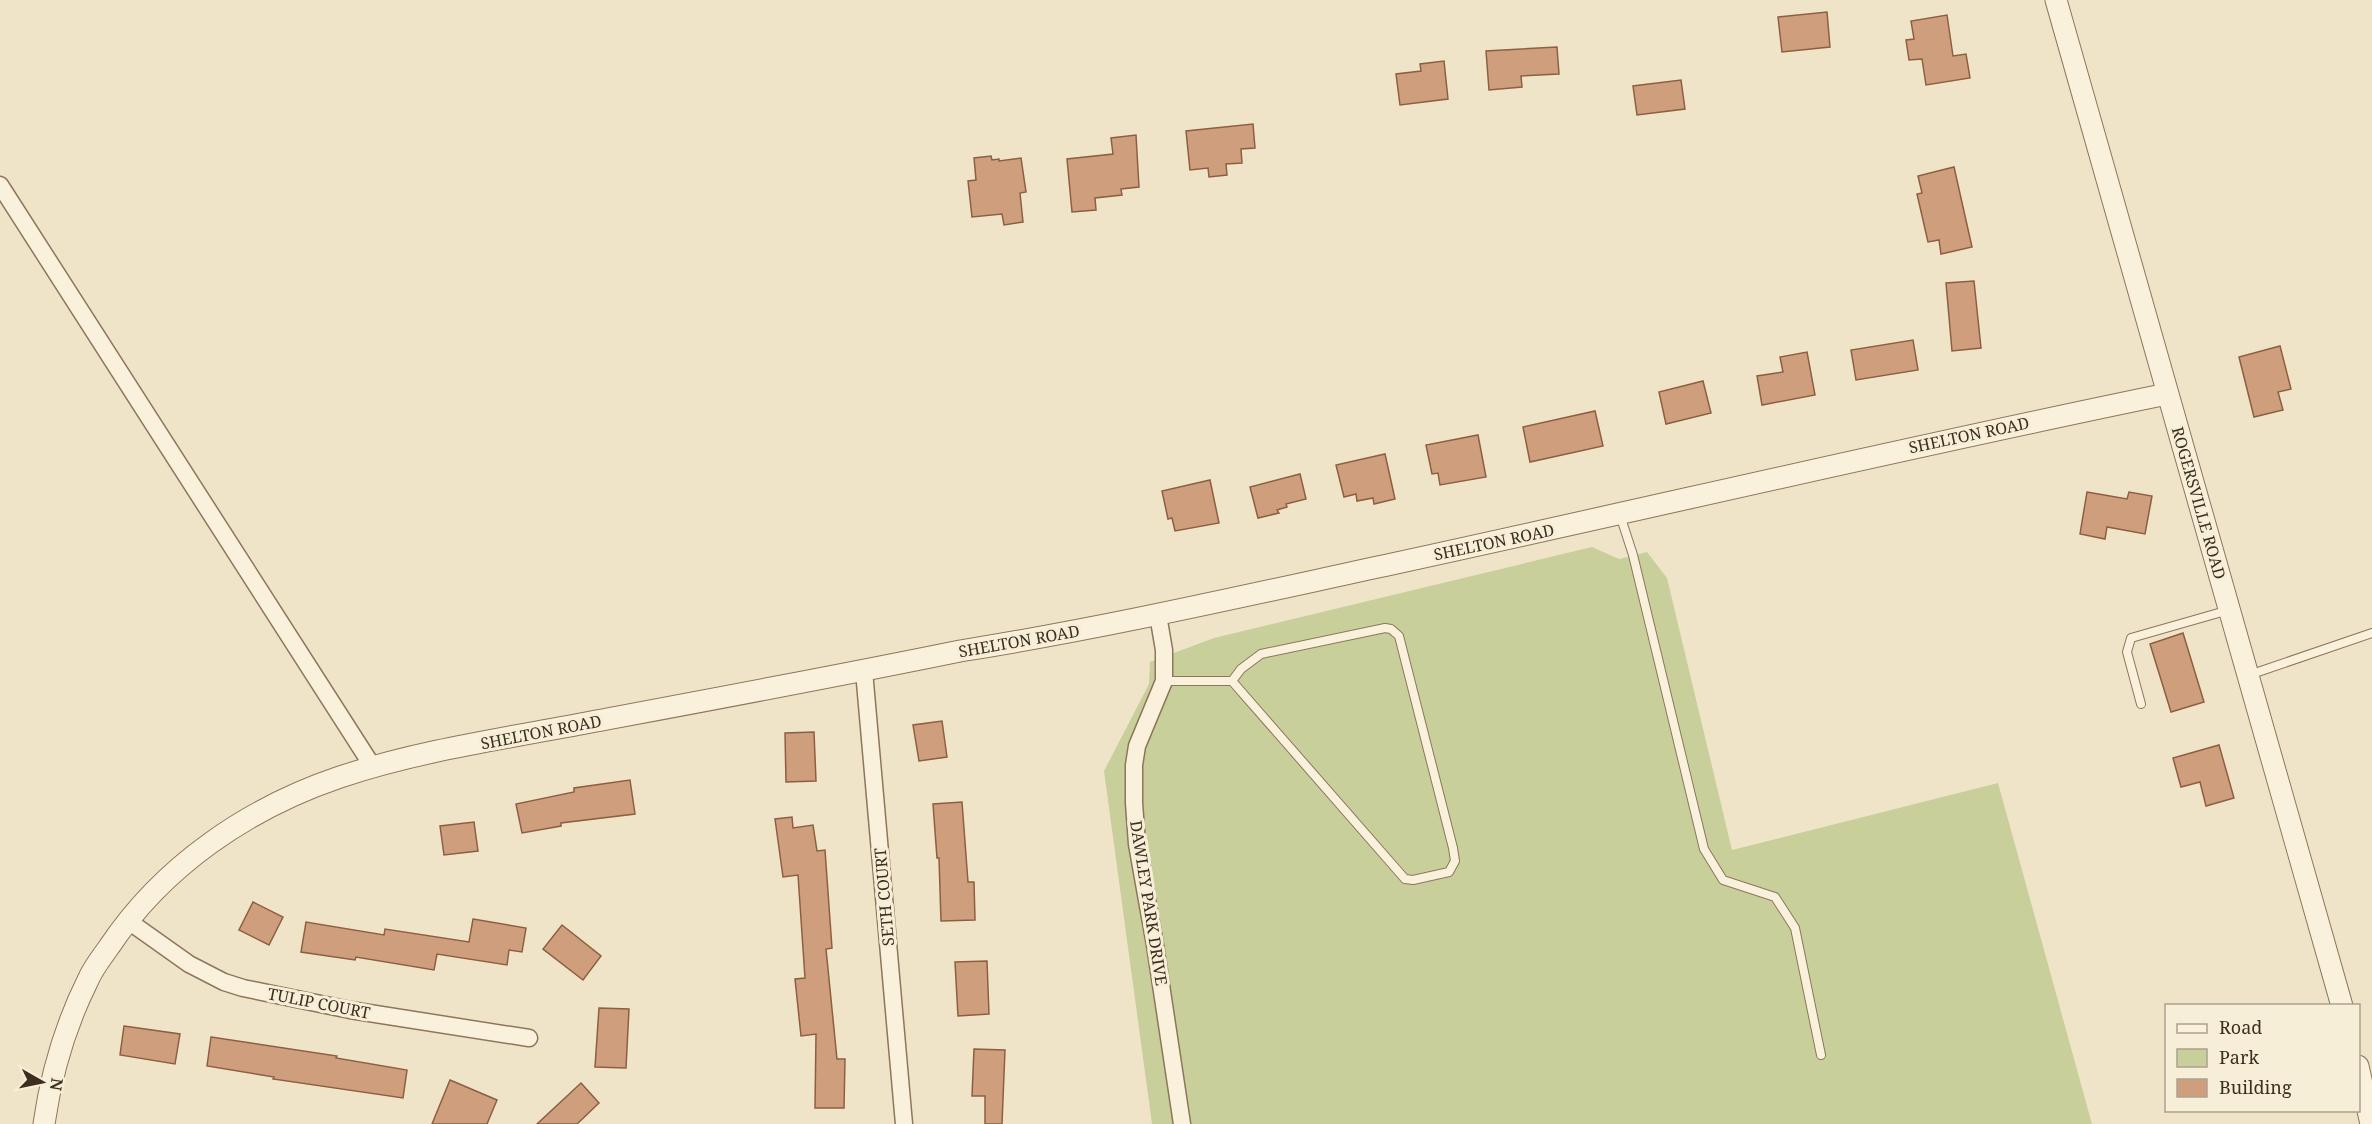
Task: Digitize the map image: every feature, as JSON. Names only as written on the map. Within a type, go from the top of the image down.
[{"type":"street","name":"ROGERSVILLE ROAD","points":[[2056,0],[2342,1004]]},
{"type":"street","points":[[0,185],[373,767]]},
{"type":"street","name":"SHELTON ROAD","points":[[44,1124],[53,1077],[72,1014],[89,977],[128,920],[180,867],[215,838],[255,814],[339,777],[427,754],[1158,615],[1620,515],[1818,468],[2167,394]]},
{"type":"street","name":"DAWLEY PARK DRIVE","points":[[1158,615],[1164,650],[1164,681],[1137,746],[1134,765],[1134,803],[1137,844],[1182,1124]]},
{"type":"street","name":"SETH COURT","points":[[864,671],[904,1124]]},
{"type":"street","name":"TULIP COURT","points":[[128,920],[189,964],[224,982],[243,988],[350,1010],[529,1038]]},
{"type":"street","points":[[2360,1075],[2371,1124]]},
{"type":"lane","points":[[1620,515],[1638,577],[1704,849],[1723,880],[1775,897],[1796,928],[1821,1055]]},
{"type":"lane","points":[[2141,704],[2127,652],[2131,638],[2229,610]]},
{"type":"lane","points":[[1164,681],[1232,681],[1405,879],[1413,880],[1449,872],[1455,861],[1453,848],[1399,636],[1391,629],[1385,628],[1261,654],[1241,669],[1232,681]]},
{"type":"lane","points":[[2249,675],[2372,633]]},
{"type":"green space","points":[[1592,547],[1619,559],[1647,552],[1667,578],[1732,850],[1998,783],[2092,1124],[1152,1124],[1104,771],[1149,684],[1150,662],[1214,638]]},
{"type":"building","points":[[1827,12],[1830,47],[1782,52],[1778,17]]},
{"type":"building","points":[[1947,15],[1953,56],[1966,54],[1970,78],[1926,85],[1922,59],[1909,60],[1906,40],[1914,39],[1911,21]]},
{"type":"building","points":[[1557,47],[1559,74],[1521,76],[1522,87],[1489,90],[1486,51]]},
{"type":"building","points":[[1444,61],[1448,99],[1400,105],[1396,74],[1421,71],[1420,64]]},
{"type":"building","points":[[1681,80],[1685,109],[1637,115],[1633,86]]},
{"type":"building","points":[[1253,124],[1255,148],[1241,149],[1242,163],[1226,164],[1227,175],[1209,177],[1208,168],[1190,170],[1186,131]]},
{"type":"building","points":[[1136,135],[1139,187],[1121,189],[1122,195],[1095,198],[1096,210],[1072,212],[1067,159],[1113,154],[1111,138]]},
{"type":"building","points":[[991,156],[992,160],[999,159],[999,161],[1021,158],[1026,192],[1020,193],[1023,222],[1004,225],[1002,214],[972,217],[968,181],[976,180],[974,158]]},
{"type":"building","points":[[1954,167],[1972,247],[1941,254],[1939,240],[1928,242],[1917,194],[1922,193],[1918,176]]},
{"type":"building","points":[[1974,281],[1981,348],[1952,351],[1946,283]]},
{"type":"building","points":[[1913,340],[1918,370],[1856,380],[1851,350]]},
{"type":"building","points":[[2280,346],[2291,389],[2278,392],[2283,410],[2254,417],[2239,357]]},
{"type":"building","points":[[1807,352],[1815,395],[1762,405],[1757,376],[1783,372],[1780,357]]},
{"type":"building","points":[[1703,381],[1711,413],[1666,424],[1659,392]]},
{"type":"building","points":[[1595,411],[1603,446],[1530,462],[1523,427]]},
{"type":"building","points":[[1478,435],[1486,477],[1440,485],[1438,473],[1432,474],[1426,445]]},
{"type":"building","points":[[1385,454],[1395,499],[1374,504],[1373,498],[1357,501],[1356,494],[1344,497],[1336,465]]},
{"type":"building","points":[[1300,474],[1306,499],[1286,504],[1287,507],[1277,510],[1279,513],[1258,518],[1250,487]]},
{"type":"building","points":[[1210,480],[1219,523],[1175,531],[1172,518],[1168,519],[1162,491]]},
{"type":"building","points":[[2087,492],[2127,499],[2129,492],[2152,496],[2145,534],[2107,527],[2105,539],[2080,534]]},
{"type":"building","points":[[2183,633],[2204,702],[2171,712],[2150,644]]},
{"type":"building","points":[[942,721],[947,757],[919,761],[913,725]]},
{"type":"building","points":[[814,732],[816,781],[786,782],[785,733]]},
{"type":"building","points":[[2219,745],[2234,798],[2206,806],[2200,782],[2181,787],[2173,758]]},
{"type":"building","points":[[630,780],[635,814],[561,823],[561,826],[522,833],[516,804],[574,792],[574,788]]},
{"type":"building","points":[[962,802],[968,882],[974,882],[975,920],[941,921],[939,858],[937,858],[933,804]]},
{"type":"building","points":[[792,817],[793,828],[813,825],[817,851],[825,850],[832,948],[826,949],[837,1059],[845,1059],[844,1108],[815,1108],[816,1034],[801,1036],[795,979],[805,978],[798,875],[783,877],[775,819]]},
{"type":"building","points":[[474,822],[478,851],[444,855],[440,826]]},
{"type":"building","points":[[253,902],[283,917],[269,945],[239,930]]},
{"type":"building","points":[[473,919],[526,928],[522,952],[509,950],[507,965],[437,954],[434,970],[356,957],[355,960],[301,952],[306,922],[384,935],[385,929],[469,942]]},
{"type":"building","points":[[562,925],[601,956],[583,980],[543,949]]},
{"type":"building","points":[[987,961],[989,1014],[958,1016],[955,962]]},
{"type":"building","points":[[599,1008],[629,1009],[626,1068],[595,1067]]},
{"type":"building","points":[[124,1026],[180,1034],[175,1064],[120,1055]]},
{"type":"building","points":[[211,1037],[337,1056],[336,1058],[407,1070],[403,1098],[273,1079],[274,1077],[207,1066]]},
{"type":"building","points":[[974,1049],[1005,1050],[1002,1124],[985,1124],[985,1096],[972,1096]]},
{"type":"building","points":[[450,1080],[497,1100],[487,1124],[432,1124]]},
{"type":"building","points":[[581,1083],[599,1103],[577,1124],[537,1124]]}]
